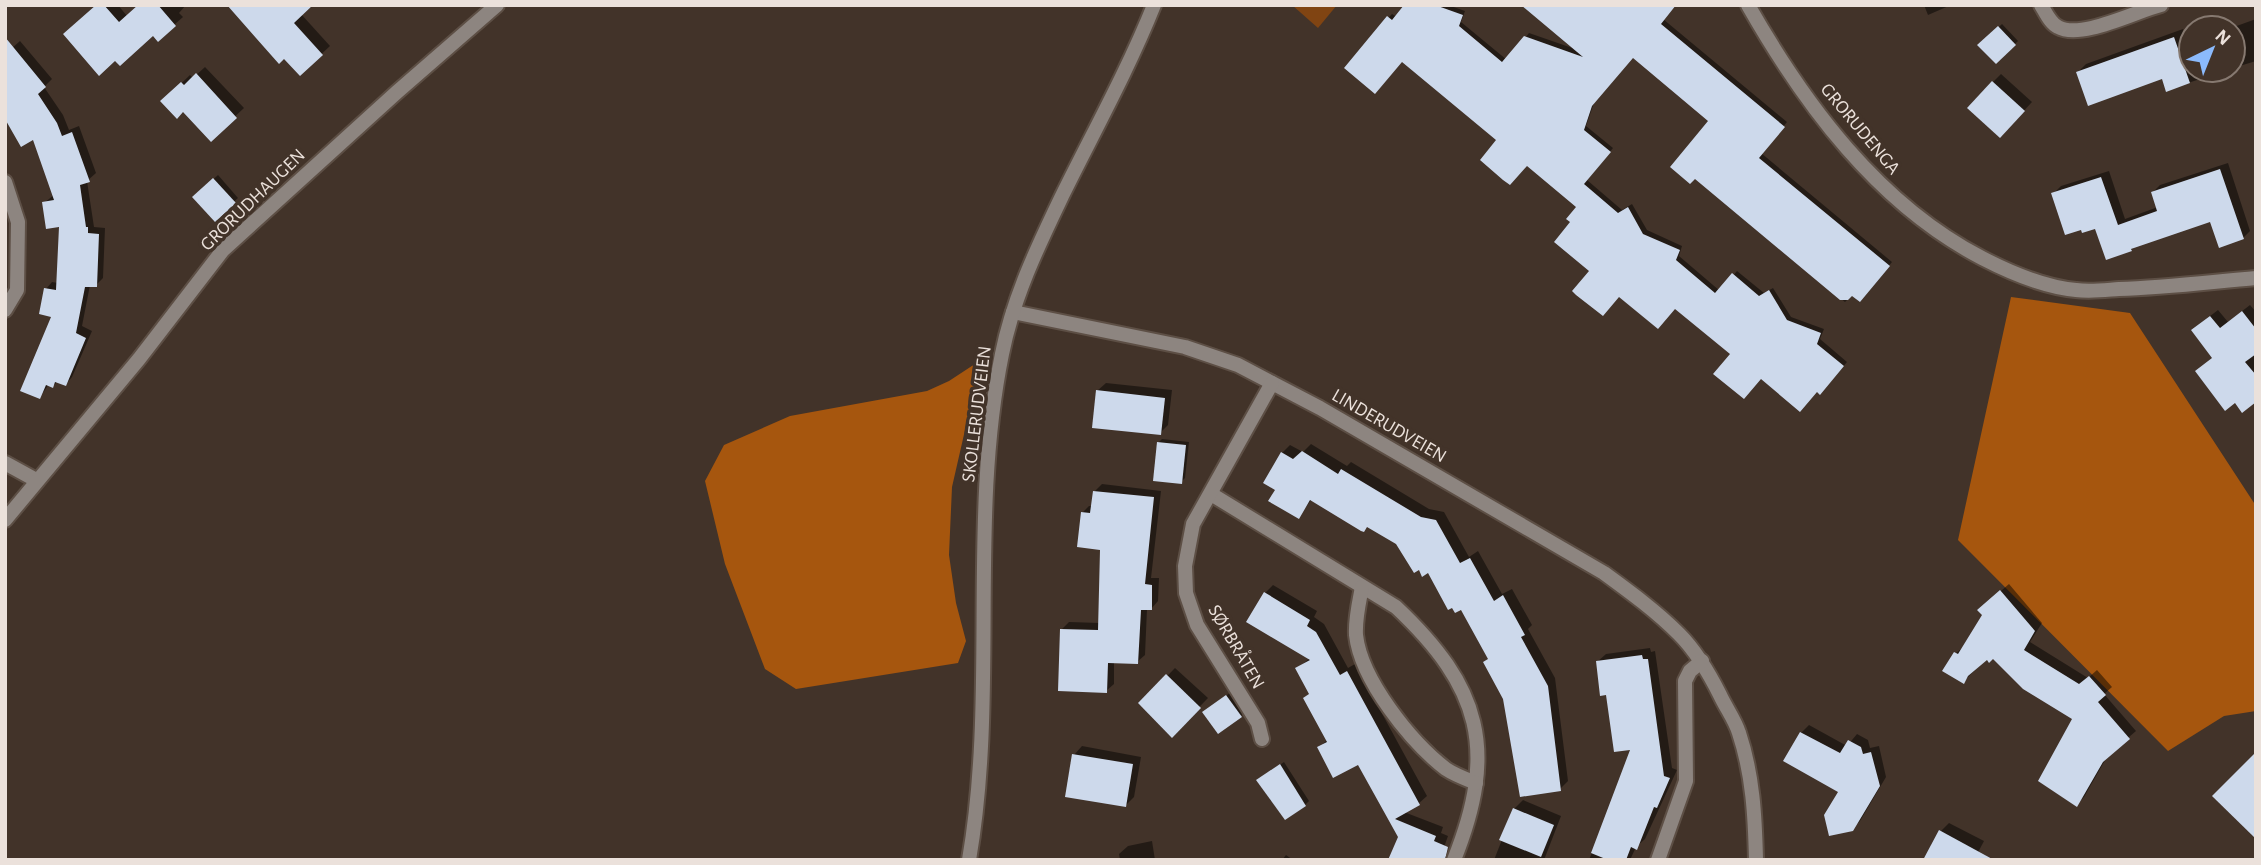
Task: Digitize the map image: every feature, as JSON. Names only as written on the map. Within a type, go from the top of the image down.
[{"type":"street","name":"GRORUDHAUGEN","points":[[5,520],[139,359],[223,250],[497,5]]},
{"type":"street","name":"SKOLLERUDVEIEN","points":[[969,860],[976,814],[982,728],[986,486],[993,408],[1002,352],[1013,312],[1042,236],[1154,5]]},
{"type":"street","name":"GRORUDENGA","points":[[1748,5],[1780,61],[1861,165],[1900,204],[1958,246],[2039,283],[2078,291],[2256,278]]},
{"type":"street","points":[[2041,5],[2049,19],[2059,27],[2071,30],[2099,26],[2161,5]]},
{"type":"street","points":[[5,181],[18,222],[17,290],[5,310]]},
{"type":"street","name":"LINDERUDVEIEN","points":[[1013,312],[1185,347],[1238,365],[1320,408],[1604,573],[1648,606],[1679,634],[1702,662],[1739,731],[1751,779],[1756,860]]},
{"type":"street","name":"SØRBRÅTEN","points":[[1262,739],[1258,723],[1197,625],[1186,593],[1185,566],[1193,524],[1272,383]]},
{"type":"street","points":[[5,463],[36,480]]},
{"type":"street","points":[[1211,494],[1396,607],[1446,661],[1466,694],[1476,733],[1473,807],[1454,860]]},
{"type":"street","points":[[1362,587],[1356,636],[1363,663],[1389,708],[1418,744],[1448,770],[1475,783]]},
{"type":"street","points":[[1658,860],[1686,781],[1685,681],[1690,671],[1702,662]]},
{"type":"shaded area","points":[[1292,5],[1337,5],[1318,28]]},
{"type":"shaded area","points":[[2011,297],[2130,313],[2256,506],[2256,711],[2224,716],[2168,751],[1958,540]]},
{"type":"shaded area","points":[[981,360],[952,487],[949,555],[956,603],[966,641],[958,663],[796,689],[765,669],[725,564],[705,481],[724,445],[790,416],[927,391],[949,381]]},
{"type":"building","points":[[96,5],[104,5],[119,22],[138,5],[158,5],[176,26],[158,42],[153,36],[120,66],[115,61],[99,76],[63,34]]},
{"type":"building","points":[[227,5],[313,5],[294,23],[323,55],[300,76],[284,59],[279,64]]},
{"type":"building","points":[[1404,5],[1435,5],[1463,15],[1459,26],[1502,62],[1524,36],[1583,57],[1521,5],[1676,5],[1661,24],[1785,127],[1759,158],[1890,266],[1860,302],[1852,296],[1848,300],[1840,300],[1695,179],[1690,184],[1670,167],[1708,121],[1633,58],[1592,106],[1584,130],[1611,152],[1584,184],[1618,213],[1628,207],[1643,234],[1680,250],[1676,260],[1715,293],[1732,273],[1759,296],[1769,290],[1787,320],[1821,333],[1817,344],[1844,366],[1820,395],[1817,392],[1800,412],[1761,379],[1744,399],[1713,374],[1730,354],[1675,309],[1658,329],[1619,297],[1603,316],[1576,295],[1572,291],[1589,271],[1554,242],[1570,222],[1566,219],[1576,207],[1527,166],[1510,185],[1503,180],[1480,160],[1496,140],[1402,62],[1375,94],[1344,68],[1387,16],[1392,20]]},
{"type":"building","points":[[1998,26],[2016,45],[1996,64],[1977,45]]},
{"type":"building","points":[[5,37],[46,87],[38,94],[57,123],[62,136],[72,132],[90,182],[80,185],[86,227],[88,233],[99,234],[97,287],[85,287],[76,333],[86,338],[66,386],[55,382],[53,388],[46,385],[40,399],[20,391],[51,317],[39,314],[44,288],[56,290],[59,227],[46,229],[42,202],[54,200],[33,140],[21,147],[5,119]]},
{"type":"building","points":[[2174,37],[2177,46],[2177,84],[2187,84],[2166,92],[2162,79],[2088,106],[2076,72]]},
{"type":"building","points":[[196,73],[237,118],[211,142],[183,112],[177,119],[160,101],[181,82],[184,85]]},
{"type":"building","points":[[1992,81],[2025,111],[2000,138],[1967,108]]},
{"type":"building","points":[[2220,169],[2244,239],[2219,248],[2210,222],[2106,260],[2095,229],[2065,235],[2051,193],[2101,177],[2118,225],[2157,211],[2151,192]]},
{"type":"building","points":[[213,178],[236,203],[215,222],[192,197]]},
{"type":"building","points":[[2242,311],[2256,329],[2256,354],[2245,362],[2256,375],[2256,402],[2242,413],[2235,403],[2225,411],[2195,371],[2212,358],[2191,330],[2210,316],[2220,328]]},
{"type":"building","points":[[1096,390],[1165,398],[1161,435],[1092,428]]},
{"type":"building","points":[[1157,442],[1186,445],[1182,484],[1153,481]]},
{"type":"building","points":[[1302,451],[1338,474],[1341,469],[1421,517],[1436,520],[1460,563],[1470,558],[1494,601],[1503,595],[1525,635],[1521,637],[1548,686],[1561,791],[1520,797],[1503,699],[1483,662],[1488,659],[1461,610],[1455,613],[1452,608],[1448,610],[1428,573],[1422,577],[1419,570],[1414,573],[1396,544],[1367,527],[1364,532],[1361,531],[1310,500],[1299,519],[1268,501],[1275,490],[1263,483],[1281,452],[1293,459]]},
{"type":"building","points":[[1093,491],[1154,497],[1145,584],[1152,585],[1152,610],[1141,610],[1138,664],[1108,663],[1107,693],[1058,691],[1060,629],[1098,630],[1100,550],[1077,547],[1081,512],[1090,513]]},
{"type":"building","points":[[2000,590],[2035,631],[2024,650],[2079,684],[2089,676],[2106,695],[2098,702],[2130,739],[2103,762],[2077,807],[2038,781],[2072,719],[2023,689],[1993,659],[1989,663],[1987,660],[1968,676],[1964,684],[1942,671],[1954,652],[1958,654],[1982,615],[1977,610]]},
{"type":"building","points":[[1264,592],[1310,620],[1307,626],[1316,632],[1340,675],[1347,671],[1420,805],[1395,819],[1436,836],[1434,841],[1448,847],[1445,860],[1388,860],[1398,837],[1358,765],[1333,778],[1317,747],[1327,742],[1303,698],[1309,694],[1295,668],[1310,660],[1246,622]]},
{"type":"building","points":[[1642,655],[1643,659],[1648,659],[1664,776],[1670,778],[1657,808],[1654,807],[1637,850],[1631,847],[1626,860],[1608,860],[1591,853],[1630,750],[1614,752],[1606,695],[1600,696],[1596,661]]},
{"type":"building","points":[[1166,674],[1201,708],[1172,738],[1138,703]]},
{"type":"building","points":[[1226,695],[1242,717],[1218,734],[1202,712]]},
{"type":"building","points":[[1800,732],[1840,753],[1848,740],[1861,747],[1863,754],[1871,752],[1880,786],[1853,831],[1829,836],[1824,815],[1838,792],[1783,761]]},
{"type":"building","points":[[2256,752],[2256,839],[2212,796]]},
{"type":"building","points":[[1072,754],[1133,764],[1126,807],[1065,797]]},
{"type":"building","points":[[1280,764],[1306,806],[1285,820],[1256,780]]},
{"type":"building","points":[[1513,808],[1554,825],[1541,857],[1499,840]]},
{"type":"building","points":[[1939,830],[1994,860],[1923,860]]}]
